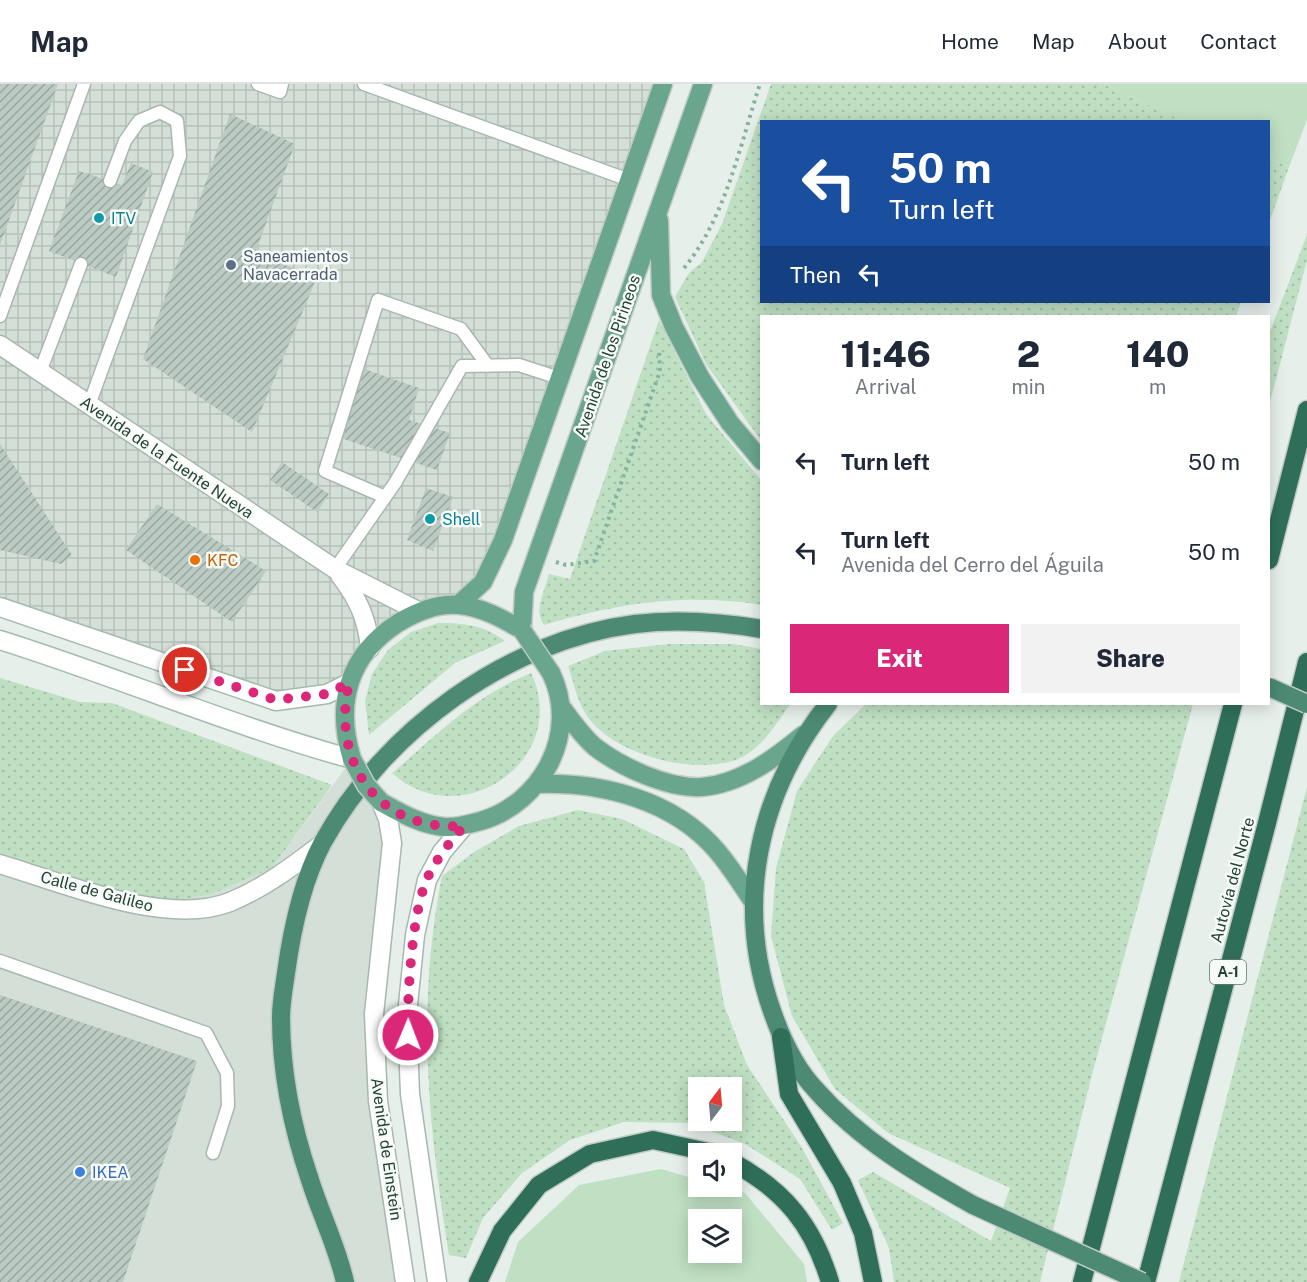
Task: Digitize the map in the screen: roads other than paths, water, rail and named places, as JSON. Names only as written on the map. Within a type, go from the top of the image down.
[{"type":"highway","points":[[1270,556],[1307,410]]},
{"type":"highway","points":[[345,1282],[338,1252],[310,1182],[291,1120],[285,1081],[280,1015],[289,952],[301,898],[322,844],[353,798],[414,729],[476,681],[508,664],[560,644],[633,625],[698,622],[760,628]]},
{"type":"highway","name":"Autovía del Norte","points":[[1144,1282],[1267,823],[1307,662]]},
{"type":"highway","points":[[1270,687],[1307,704]]},
{"type":"highway","points":[[827,705],[803,735],[781,780],[758,850],[752,900],[756,949],[765,992],[781,1037],[797,1066],[815,1090],[852,1126],[904,1166],[973,1205],[1144,1282]]},
{"type":"highway","points":[[1082,1282],[1233,705]]},
{"type":"highway","points":[[781,1037],[789,1094],[842,1183],[863,1233],[873,1282]]},
{"type":"highway","points":[[478,1282],[502,1232],[539,1185],[590,1154],[652,1140],[688,1148]]},
{"type":"highway","points":[[742,1168],[759,1177],[796,1210],[816,1247],[830,1282]]},
{"type":"main road","points":[[458,605],[483,582],[495,557],[663,84]]},
{"type":"main road","name":"Avenida de los Pirineos","points":[[522,630],[524,592],[703,84]]},
{"type":"main road","points":[[658,210],[661,295],[700,377],[729,423],[760,459]]},
{"type":"main road","points":[[458,605],[490,613],[522,630],[551,673],[559,689],[562,708],[559,737],[551,761],[537,784],[512,809],[464,826],[445,827],[406,816],[381,802],[366,785],[352,759],[343,723],[349,683],[356,665],[387,630],[418,611],[458,605]]},
{"type":"main road","points":[[562,708],[595,746],[624,764],[671,783],[702,787],[749,773],[774,759],[803,735]]},
{"type":"main road","points":[[537,784],[596,786],[659,807],[692,826],[716,850],[752,900]]},
{"type":"street","name":"Avenida de la Fuente Nueva","points":[[0,345],[335,569],[418,611]]},
{"type":"street","name":"Avenida de la Fuente Nueva","points":[[335,569],[357,598],[364,615],[370,648]]},
{"type":"street","points":[[0,607],[276,700],[327,694],[349,683]]},
{"type":"street","points":[[0,640],[69,662],[274,735],[352,759]]},
{"type":"street","name":"Avenida de Einstein","points":[[381,802],[388,819],[392,843],[374,1014],[378,1101],[405,1282]]},
{"type":"street","name":"Avenida de Einstein","points":[[436,1282],[410,1094],[407,1015],[415,935],[427,880],[442,852],[464,826]]},
{"type":"street","name":"Calle de Galileo","points":[[0,864],[130,903],[175,911],[228,903],[270,882],[322,844]]},
{"type":"lane","points":[[0,316],[84,84]]},
{"type":"lane","points":[[258,84],[280,92],[282,84]]},
{"type":"lane","points":[[364,84],[629,180]]},
{"type":"lane","points":[[90,405],[180,156],[177,121],[160,112],[139,121],[124,141],[110,181]]},
{"type":"lane","points":[[40,372],[81,264]]},
{"type":"lane","points":[[385,497],[325,471],[378,300],[461,329],[488,366]]},
{"type":"lane","points":[[335,569],[385,497],[462,366],[519,365],[559,378]]},
{"type":"lane","points":[[0,961],[206,1033],[227,1073],[228,1106],[213,1153]]},
{"type":"place","name":"ITV","points":[[99,218]]},
{"type":"place","name":"Saneamientos Navacerrada","points":[[231,265]]},
{"type":"place","name":"Shell","points":[[430,519]]},
{"type":"place","name":"KFC","points":[[195,560]]},
{"type":"place","name":"IKEA","points":[[80,1172]]}]
